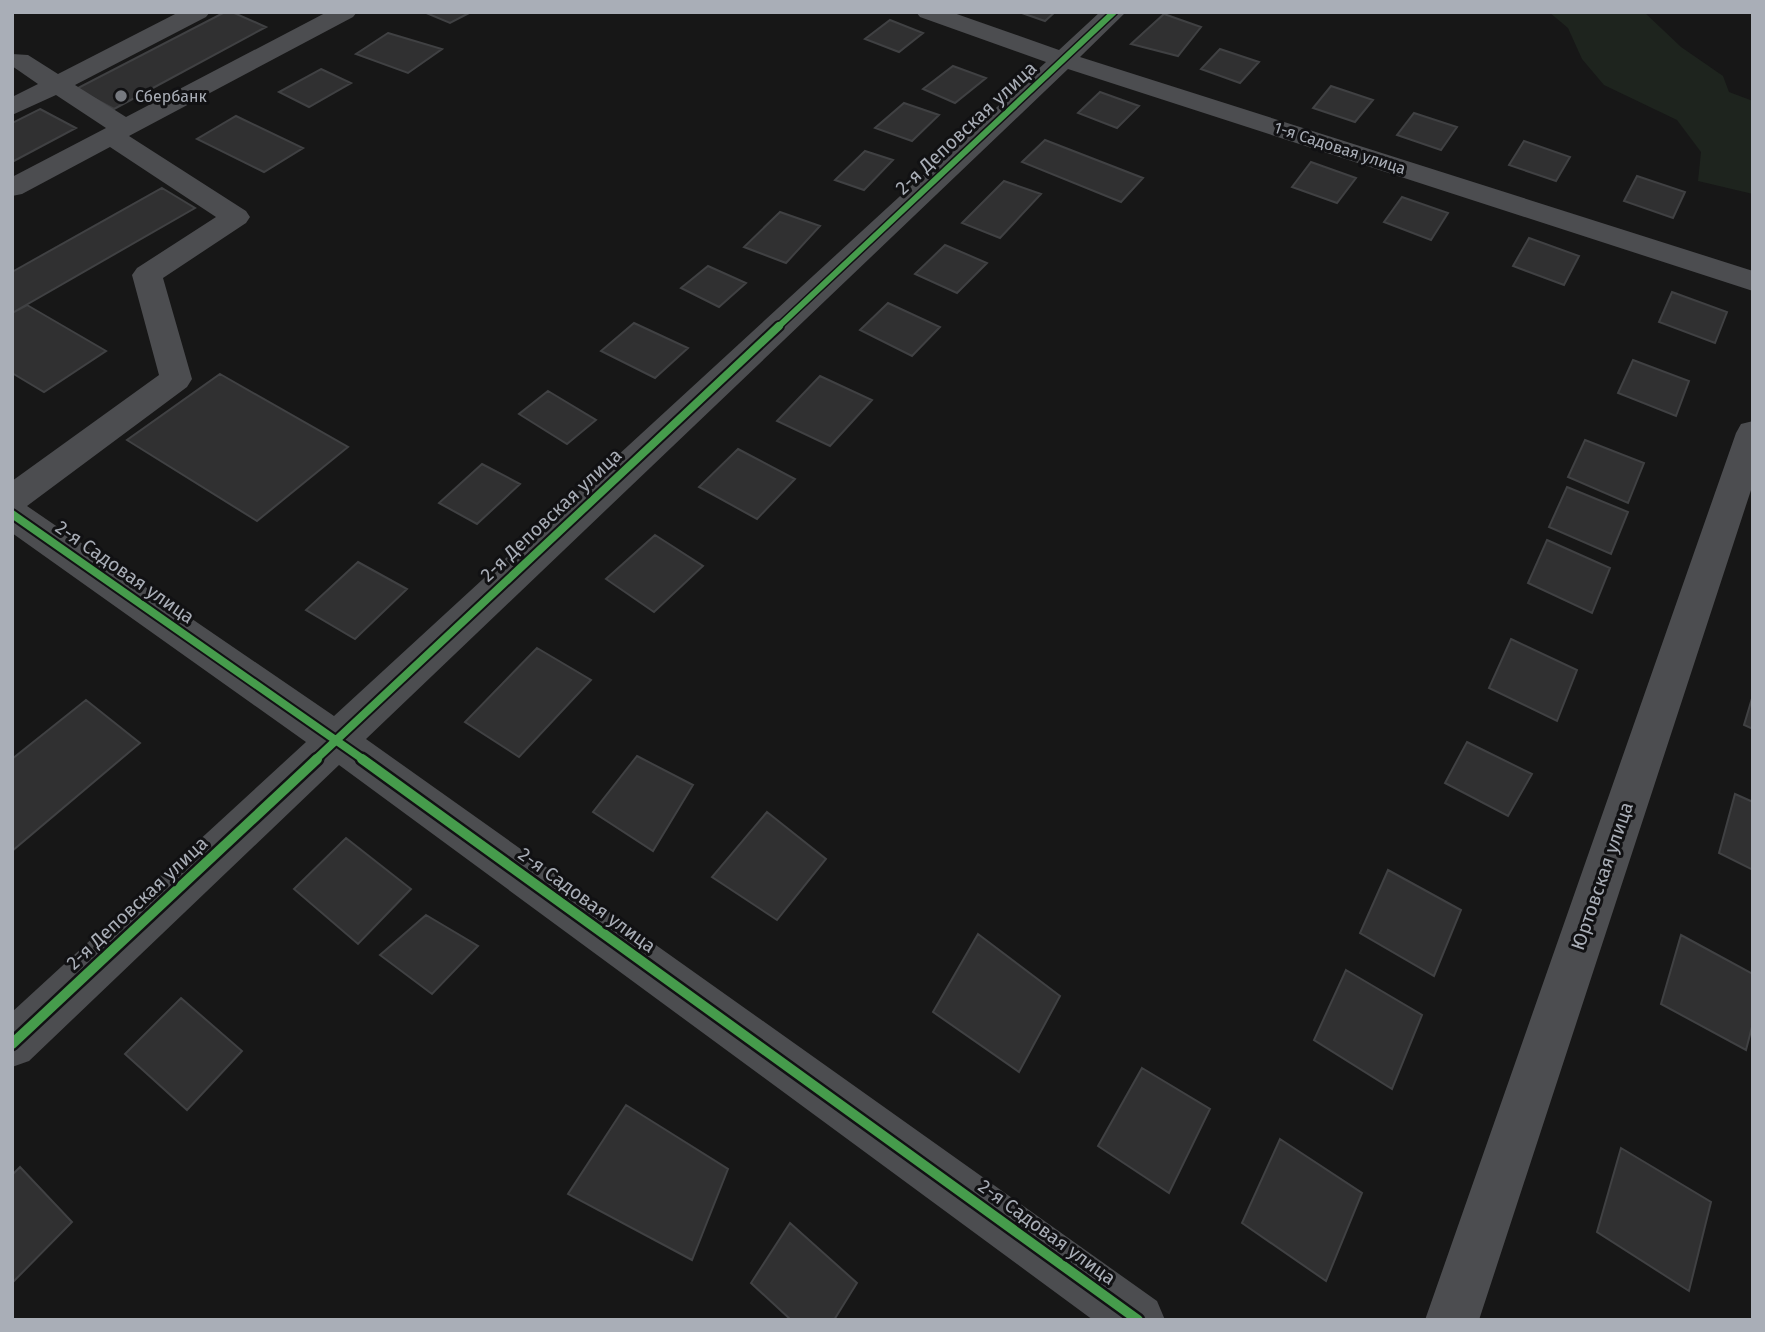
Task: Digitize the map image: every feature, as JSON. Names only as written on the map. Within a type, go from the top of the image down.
[{"type":"street","points":[[12,107],[198,12]]},
{"type":"street","points":[[12,188],[345,12]]},
{"type":"street","name":"1-я Садовая улица","points":[[928,12],[1065,60],[1753,281]]},
{"type":"street","name":"2-я Деповская улица","points":[[12,1044],[1114,12]]},
{"type":"street","points":[[291,18],[315,28]]},
{"type":"street","points":[[12,499],[176,379],[147,275],[236,217],[19,60]]},
{"type":"street","name":"Юртовская улица","points":[[1451,1320],[1753,433]]},
{"type":"street","name":"2-я Садовая улица","points":[[12,514],[336,740],[1138,1320]]},
{"type":"shaded area","points":[[1549,12],[1644,12],[1681,47],[1723,76],[1729,92],[1753,101],[1753,194],[1698,181],[1701,152],[1677,120],[1604,85],[1582,59],[1568,28]]},
{"type":"building","points":[[225,12],[232,12],[266,27],[114,109],[76,89]]},
{"type":"building","points":[[424,12],[471,12],[450,23]]},
{"type":"building","points":[[1019,12],[1055,12],[1045,21]]},
{"type":"building","points":[[1164,14],[1201,27],[1178,56],[1131,44]]},
{"type":"building","points":[[890,20],[923,33],[899,52],[865,39]]},
{"type":"building","points":[[388,33],[442,49],[408,73],[356,54]]},
{"type":"building","points":[[1220,49],[1259,62],[1240,83],[1201,69]]},
{"type":"building","points":[[953,66],[986,78],[955,103],[923,89]]},
{"type":"building","points":[[321,69],[351,83],[309,107],[279,92]]},
{"type":"building","points":[[1331,86],[1373,100],[1355,122],[1313,108]]},
{"type":"building","points":[[1100,92],[1139,106],[1117,128],[1078,113]]},
{"type":"building","points":[[904,103],[939,115],[912,141],[875,128]]},
{"type":"building","points":[[40,109],[76,128],[12,162],[12,123]]},
{"type":"building","points":[[1414,113],[1457,127],[1441,150],[1397,135]]},
{"type":"building","points":[[236,116],[303,148],[264,172],[197,139]]},
{"type":"building","points":[[1045,140],[1143,178],[1121,202],[1022,162]]},
{"type":"building","points":[[1524,141],[1570,157],[1556,181],[1509,165]]},
{"type":"building","points":[[865,151],[893,160],[864,190],[835,180]]},
{"type":"building","points":[[1311,162],[1356,178],[1337,203],[1292,187]]},
{"type":"building","points":[[1637,176],[1685,192],[1673,218],[1624,201]]},
{"type":"building","points":[[1004,181],[1041,194],[1000,238],[962,223]]},
{"type":"building","points":[[162,188],[195,208],[12,313],[12,272]]},
{"type":"building","points":[[1402,197],[1448,213],[1431,240],[1384,222]]},
{"type":"building","points":[[780,212],[820,226],[786,263],[744,247]]},
{"type":"building","points":[[1529,238],[1579,256],[1564,285],[1513,266]]},
{"type":"building","points":[[945,245],[987,263],[957,293],[915,274]]},
{"type":"building","points":[[708,266],[746,283],[719,307],[681,288]]},
{"type":"building","points":[[1672,292],[1727,312],[1715,343],[1659,322]]},
{"type":"building","points":[[888,303],[940,327],[912,356],[860,330]]},
{"type":"building","points":[[27,305],[106,351],[44,392],[12,373],[12,313]]},
{"type":"building","points":[[634,323],[688,348],[655,378],[601,351]]},
{"type":"building","points":[[1633,360],[1689,381],[1676,416],[1618,393]]},
{"type":"building","points":[[220,374],[348,447],[257,521],[127,440]]},
{"type":"building","points":[[820,376],[872,400],[830,446],[777,421]]},
{"type":"building","points":[[548,391],[596,420],[567,444],[519,414]]},
{"type":"building","points":[[1585,440],[1644,463],[1628,503],[1568,477]]},
{"type":"building","points":[[738,449],[795,479],[757,519],[699,487]]},
{"type":"building","points":[[482,464],[520,484],[477,524],[439,503]]},
{"type":"building","points":[[1567,487],[1628,512],[1611,554],[1549,527]]},
{"type":"building","points":[[655,535],[703,566],[654,612],[606,579]]},
{"type":"building","points":[[1547,540],[1610,568],[1592,613],[1528,583]]},
{"type":"building","points":[[358,562],[407,589],[355,639],[306,610]]},
{"type":"building","points":[[1511,639],[1577,670],[1557,721],[1489,688]]},
{"type":"building","points":[[537,648],[591,680],[519,757],[465,722]]},
{"type":"building","points":[[1753,695],[1753,729],[1744,725]]},
{"type":"building","points":[[86,700],[140,743],[12,851],[12,759]]},
{"type":"building","points":[[1467,742],[1532,774],[1508,816],[1445,783]]},
{"type":"building","points":[[637,756],[693,785],[653,851],[593,812]]},
{"type":"building","points":[[1735,794],[1753,802],[1753,870],[1719,853]]},
{"type":"building","points":[[767,812],[826,859],[777,920],[712,877]]},
{"type":"building","points":[[346,838],[411,889],[358,944],[294,889]]},
{"type":"building","points":[[1388,870],[1461,910],[1434,976],[1360,933]]},
{"type":"building","points":[[426,915],[478,946],[432,994],[380,955]]},
{"type":"building","points":[[978,934],[1060,996],[1019,1072],[933,1012]]},
{"type":"building","points":[[1681,935],[1753,974],[1753,1023],[1746,1050],[1661,1004]]},
{"type":"building","points":[[1346,970],[1422,1015],[1392,1089],[1314,1040]]},
{"type":"building","points":[[181,998],[242,1051],[187,1110],[125,1054]]},
{"type":"building","points":[[1142,1068],[1210,1109],[1169,1193],[1098,1146]]},
{"type":"building","points":[[626,1105],[728,1169],[692,1260],[568,1194]]},
{"type":"building","points":[[1280,1139],[1362,1193],[1326,1281],[1242,1223]]},
{"type":"building","points":[[1621,1148],[1711,1202],[1689,1291],[1597,1232]]},
{"type":"building","points":[[20,1167],[72,1222],[12,1283],[12,1175]]},
{"type":"building","points":[[790,1223],[857,1283],[834,1320],[791,1320],[751,1283]]},
{"type":"cycle path","points":[[12,1044],[1114,12]]},
{"type":"cycle path","points":[[12,514],[336,740],[1138,1320]]},
{"type":"place","name":"Сбербанк","points":[[121,96]]}]
